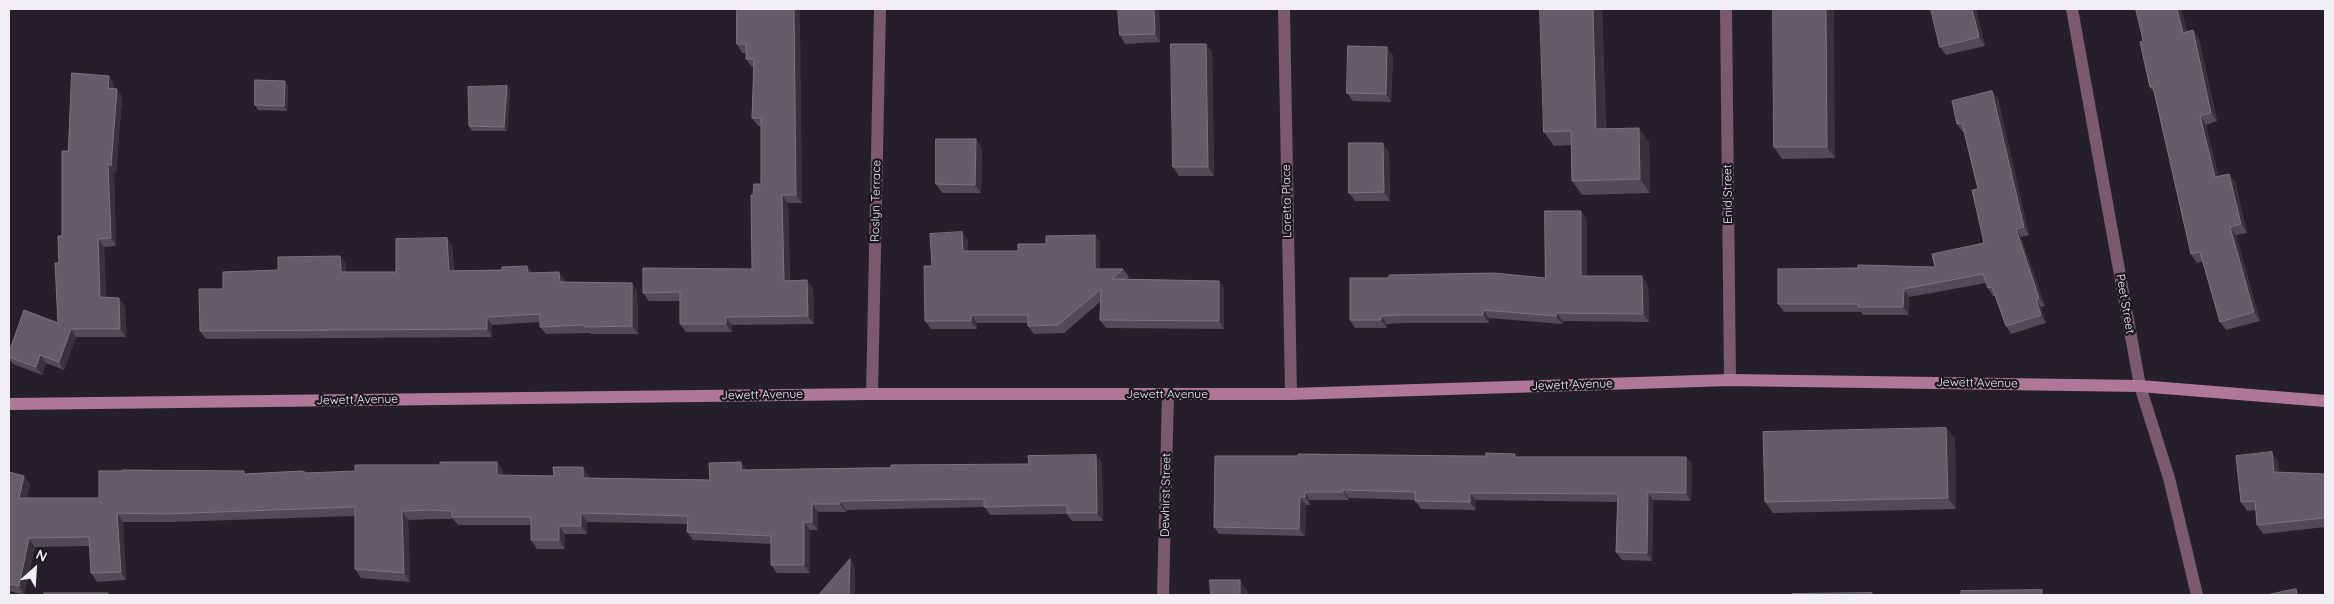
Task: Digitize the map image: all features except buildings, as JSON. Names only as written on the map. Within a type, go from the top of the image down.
[{"type":"main road","name":"Jewett Avenue","points":[[9,404],[872,394],[1291,394],[1730,380],[2140,386],[2325,401]]},
{"type":"street","name":"Roslyn Terrace","points":[[872,394],[880,9]]},
{"type":"street","name":"Loretta Place","points":[[1284,9],[1291,394]]},
{"type":"street","name":"Enid Street","points":[[1726,9],[1730,380]]},
{"type":"street","name":"Peet Street","points":[[2072,9],[2140,386],[2169,478],[2197,595]]},
{"type":"street","name":"Dewhirst Street","points":[[1163,595],[1168,394]]}]
